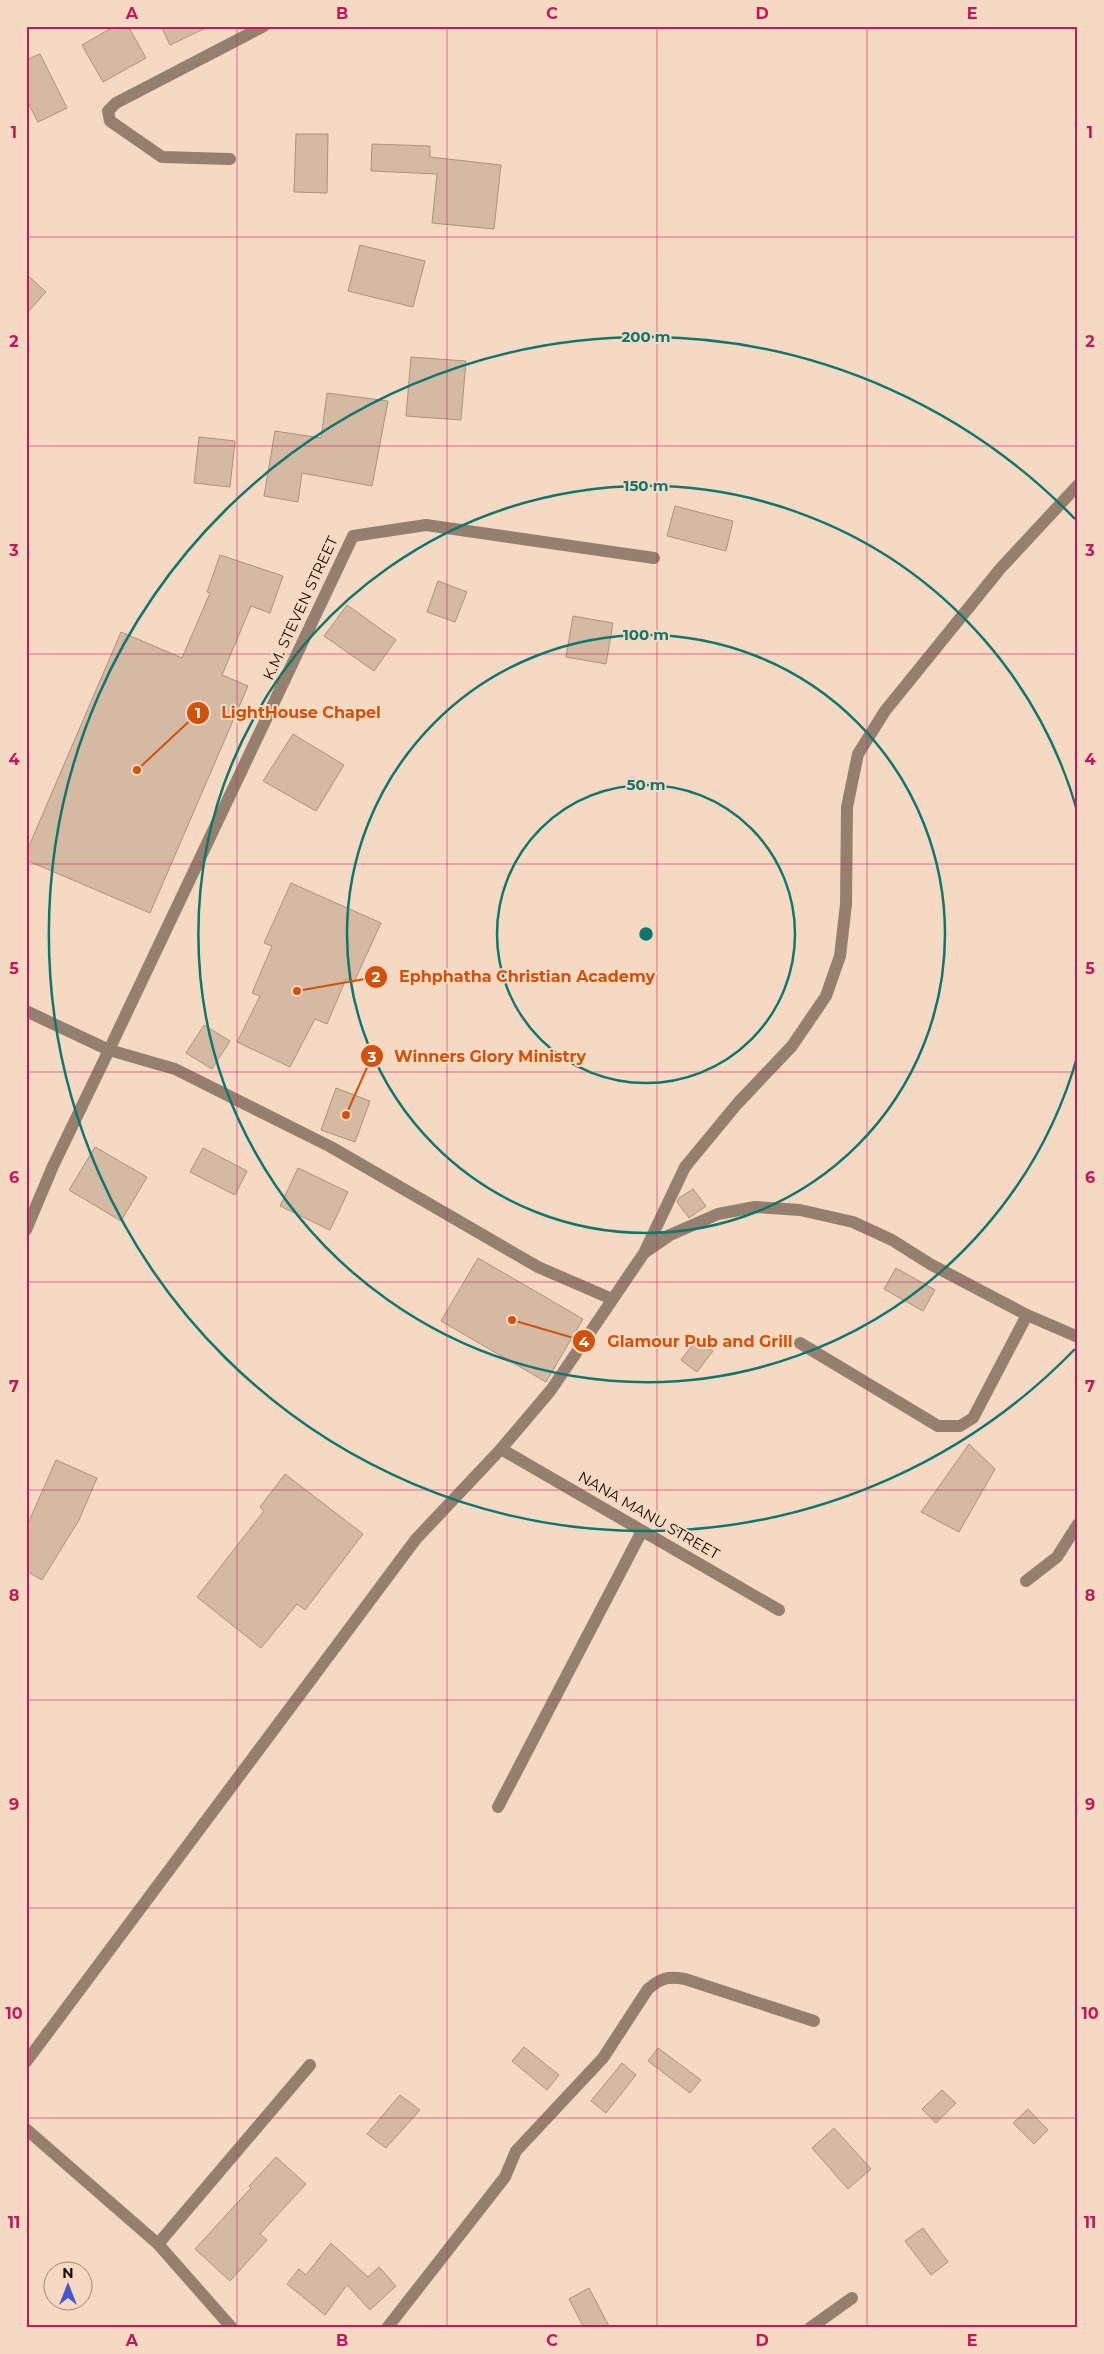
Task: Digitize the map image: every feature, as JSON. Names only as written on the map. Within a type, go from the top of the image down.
[{"type":"street","points":[[230,159],[162,157],[110,121],[108,111],[116,103],[264,26]]},
{"type":"street","points":[[26,2062],[416,1539],[501,1449],[551,1390],[644,1253],[686,1166],[737,1104],[792,1046],[826,996],[840,956],[846,904],[847,807],[858,754],[885,711],[988,584],[1078,485]]},
{"type":"street","name":"K.M. STEVEN STREET","points":[[109,1050],[353,536],[426,525],[654,558]]},
{"type":"street","points":[[26,1011],[109,1050],[174,1069],[331,1147],[538,1267],[612,1299]]},
{"type":"street","points":[[26,1230],[53,1166],[109,1050]]},
{"type":"street","points":[[644,1253],[670,1235],[718,1214],[755,1207],[800,1210],[853,1222],[892,1240],[930,1264],[1027,1315],[1078,1337]]},
{"type":"street","points":[[800,1343],[938,1426],[960,1426],[973,1418],[1027,1315]]},
{"type":"street","name":"NANA MANU STREET","points":[[501,1449],[779,1610]]},
{"type":"street","points":[[1026,1581],[1057,1557],[1078,1524]]},
{"type":"street","points":[[498,1807],[642,1531]]},
{"type":"street","points":[[386,2328],[505,2177],[516,2151],[603,2058],[648,1989],[663,1977],[686,1978],[814,2022]]},
{"type":"street","points":[[158,2244],[310,2065]]},
{"type":"street","points":[[26,2129],[158,2244],[232,2328]]},
{"type":"street","points":[[810,2328],[852,2298]]},
{"type":"building","points":[[115,26],[128,26],[146,58],[103,82],[82,45]]},
{"type":"building","points":[[161,26],[210,26],[170,45]]},
{"type":"building","points":[[40,54],[67,108],[38,122],[26,99],[26,60]]},
{"type":"building","points":[[296,134],[328,134],[327,193],[294,192]]},
{"type":"building","points":[[372,144],[430,146],[430,157],[501,165],[494,229],[432,223],[437,174],[371,171]]},
{"type":"building","points":[[360,245],[425,261],[413,307],[348,291]]},
{"type":"building","points":[[26,274],[46,292],[26,314]]},
{"type":"building","points":[[411,357],[466,361],[461,420],[406,416]]},
{"type":"building","points":[[327,393],[388,401],[372,486],[302,473],[298,502],[264,496],[275,431],[321,438]]},
{"type":"building","points":[[199,437],[235,441],[230,487],[194,483]]},
{"type":"building","points":[[675,506],[733,521],[726,551],[667,536]]},
{"type":"building","points":[[220,555],[283,576],[270,613],[251,606],[222,675],[248,686],[150,913],[26,860],[26,853],[121,632],[182,658],[210,593],[207,592]]},
{"type":"building","points":[[438,581],[467,592],[455,622],[427,612]]},
{"type":"building","points":[[347,605],[396,640],[374,671],[324,636]]},
{"type":"building","points":[[573,616],[613,623],[606,664],[566,657]]},
{"type":"building","points":[[293,734],[344,765],[316,811],[263,781]]},
{"type":"building","points":[[291,883],[381,923],[354,982],[346,979],[327,1024],[315,1019],[290,1067],[237,1042],[260,996],[252,993],[272,946],[264,943]]},
{"type":"building","points":[[204,1025],[230,1041],[212,1069],[186,1053]]},
{"type":"building","points":[[336,1088],[370,1101],[355,1142],[321,1130]]},
{"type":"building","points":[[95,1147],[147,1177],[121,1221],[69,1190]]},
{"type":"building","points":[[203,1148],[247,1171],[235,1195],[190,1172]]},
{"type":"building","points":[[298,1168],[348,1192],[330,1230],[280,1206]]},
{"type":"building","points":[[693,1189],[706,1206],[689,1218],[677,1202],[679,1198]]},
{"type":"building","points":[[478,1258],[583,1319],[546,1382],[441,1321]]},
{"type":"building","points":[[896,1268],[935,1290],[923,1311],[884,1289]]},
{"type":"building","points":[[697,1339],[713,1351],[697,1372],[681,1360]]},
{"type":"building","points":[[969,1444],[995,1469],[959,1532],[921,1512]]},
{"type":"building","points":[[56,1460],[97,1478],[79,1520],[42,1580],[26,1571],[26,1528]]},
{"type":"building","points":[[285,1474],[363,1534],[305,1610],[297,1604],[261,1648],[197,1597],[264,1511],[260,1507]]},
{"type":"building","points":[[524,2047],[559,2075],[547,2090],[512,2061]]},
{"type":"building","points":[[658,2048],[701,2080],[690,2093],[648,2061]]},
{"type":"building","points":[[622,2063],[636,2075],[606,2113],[591,2101]]},
{"type":"building","points":[[942,2090],[956,2103],[936,2123],[922,2109]]},
{"type":"building","points":[[400,2095],[420,2110],[386,2148],[367,2134]]},
{"type":"building","points":[[1028,2109],[1048,2130],[1034,2144],[1013,2123]]},
{"type":"building","points":[[834,2128],[871,2169],[848,2189],[812,2148]]},
{"type":"building","points":[[276,2157],[306,2184],[260,2234],[267,2240],[230,2281],[195,2249],[251,2188],[249,2186]]},
{"type":"building","points":[[923,2228],[948,2262],[931,2275],[905,2241]]},
{"type":"building","points":[[331,2243],[368,2277],[379,2267],[396,2286],[370,2310],[347,2285],[325,2315],[287,2284],[299,2269],[306,2275]]},
{"type":"building","points":[[589,2288],[610,2328],[584,2328],[569,2299]]},
{"type":"place","name":"LightHouse Chapel","points":[[137,770]]},
{"type":"place","name":"Ephphatha Christian Academy","points":[[297,991]]},
{"type":"place","name":"Winners Glory Ministry","points":[[346,1115]]},
{"type":"place","name":"Glamour Pub and Grill","points":[[512,1320]]}]
